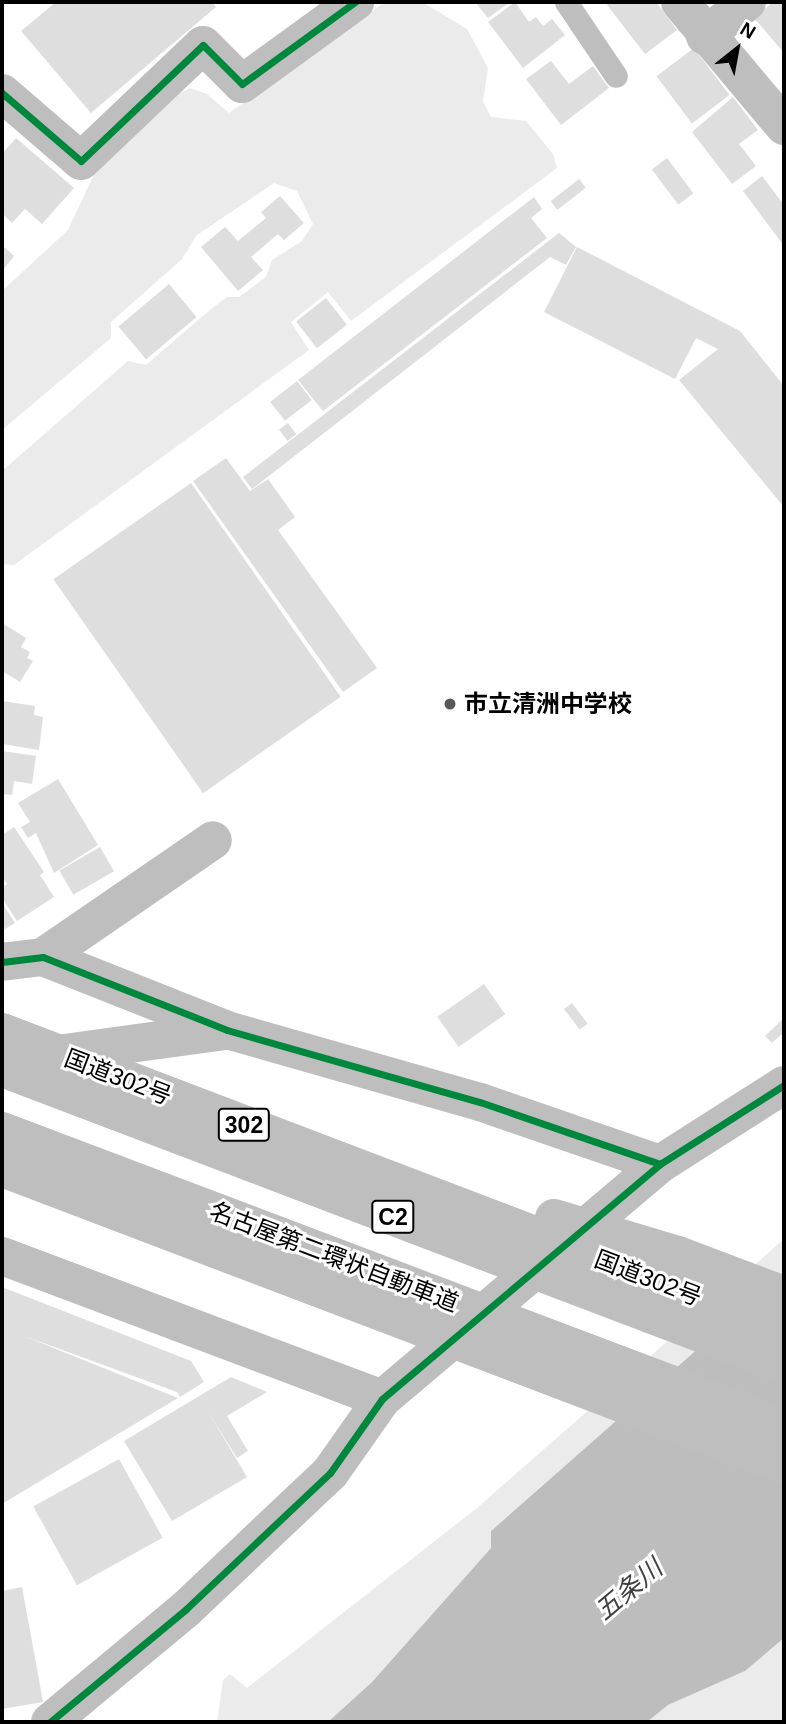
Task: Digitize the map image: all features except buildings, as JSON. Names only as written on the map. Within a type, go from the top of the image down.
[{"type":"main road","points":[[2,93],[81,161],[203,45],[242,84],[355,2]]},
{"type":"main road","points":[[680,2],[705,36],[784,126]]},
{"type":"main road","points":[[705,36],[747,2]]},
{"type":"main road","points":[[2,962],[43,957],[213,840]]},
{"type":"main road","points":[[43,957],[227,1030],[480,1102],[660,1164]]},
{"type":"main road","points":[[57,1054],[227,1030]]},
{"type":"main road","name":"国道302号","points":[[2,1032],[784,1330]]},
{"type":"main road","points":[[2,1056],[678,1255],[784,1295]]},
{"type":"main road","name":"C2","points":[[2,1068],[784,1365]]},
{"type":"main road","points":[[50,1722],[186,1609],[330,1473],[382,1399],[660,1164],[784,1084]]},
{"type":"main road","name":"名古屋第二環状自動車道","points":[[2,1131],[784,1427]]},
{"type":"main road","points":[[2,1168],[784,1465]]},
{"type":"main road","points":[[2,1256],[382,1399]]},
{"type":"lane","points":[[566,2],[616,76]]},
{"type":"shaded area","points":[[385,2],[422,2],[467,29],[488,68],[483,101],[491,117],[526,121],[553,154],[557,168],[351,321],[328,292],[291,322],[309,350],[14,565],[2,564],[2,471],[128,361],[146,365],[227,297],[239,297],[266,277],[272,260],[302,241],[313,224],[297,191],[274,183],[197,235],[182,259],[111,322],[111,338],[2,430],[2,291],[68,230],[97,168],[174,96],[190,88],[207,94],[229,113]]},
{"type":"shaded area","points":[[784,1239],[784,1273],[491,1531],[491,1548],[372,1682],[328,1722],[217,1722],[223,1680],[230,1674],[247,1688],[477,1508]]},
{"type":"shaded area","points":[[784,1638],[784,1722],[647,1722],[668,1705],[745,1671]]},
{"type":"water","name":"五条川","points":[[784,1273],[784,1638],[745,1671],[668,1705],[647,1722],[328,1722],[372,1682],[491,1548],[491,1531]]},
{"type":"cycle path","points":[[2,93],[81,161],[203,45],[242,84],[355,2]]},
{"type":"cycle path","points":[[2,962],[43,957],[227,1030],[480,1102],[660,1164]]},
{"type":"cycle path","points":[[50,1722],[186,1609],[330,1473],[382,1399],[660,1164],[784,1085]]},
{"type":"place","name":"市立清洲中学校","points":[[450,704]]}]
